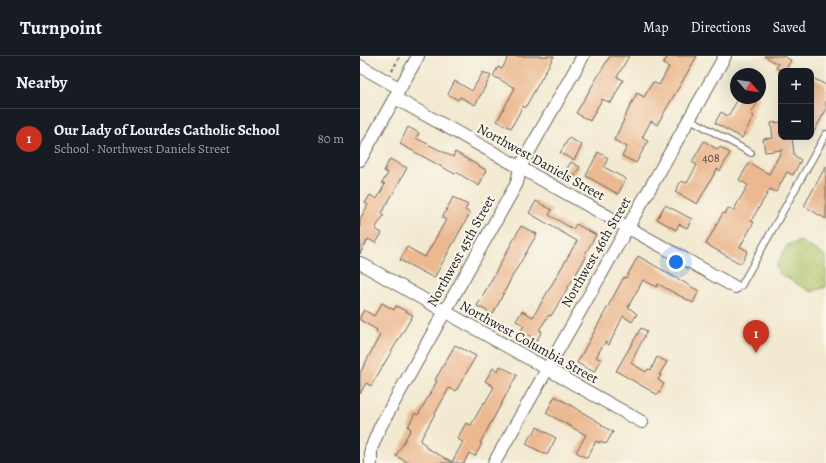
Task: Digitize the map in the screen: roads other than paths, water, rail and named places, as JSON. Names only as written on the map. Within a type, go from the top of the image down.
[{"type":"street","points":[[360,160],[418,56]]},
{"type":"street","name":"Northwest 45th Street","points":[[371,463],[371,449],[380,426],[517,182],[520,167],[583,56]]},
{"type":"street","name":"Northwest 46th Street","points":[[494,463],[725,56]]},
{"type":"street","name":"Northwest Daniels Street","points":[[360,66],[397,93],[520,167],[735,287]]},
{"type":"street","name":"Northwest Columbia Street","points":[[360,263],[444,312],[642,422]]},
{"type":"lane","points":[[690,119],[751,154]]},
{"type":"lane","points":[[735,287],[741,286],[826,134]]},
{"type":"place","name":"Our Lady of Lourdes Catholic School","points":[[756,353]]}]
